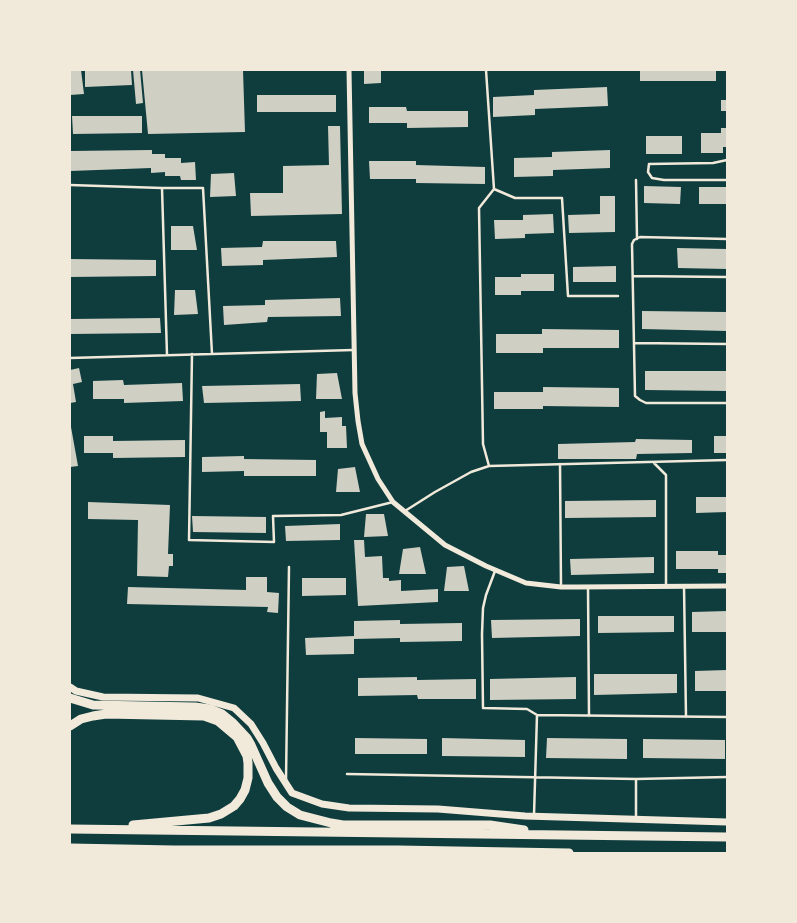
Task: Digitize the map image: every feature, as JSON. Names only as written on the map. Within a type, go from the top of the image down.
[{"type":"main road","points":[[70,698],[93,705],[196,707],[210,709],[222,714],[247,738],[268,783],[277,797],[287,807],[300,815],[344,825],[490,825],[554,835]]},
{"type":"main road","points":[[70,726],[80,719],[106,714],[204,716],[218,721],[237,737],[247,756],[248,778],[245,790],[234,806],[222,814],[208,818],[90,829]]},
{"type":"main road","points":[[70,829],[727,837]]},
{"type":"main road","points":[[70,848],[569,853]]},
{"type":"main road","points":[[107,848],[166,853]]},
{"type":"street","points":[[349,70],[357,412],[362,444],[378,479],[393,502],[445,545],[526,583],[561,587],[727,586]]},
{"type":"street","points":[[70,687],[76,691],[103,698],[198,698],[234,708],[251,724],[292,793],[322,804],[349,808],[438,809],[534,816],[727,822]]},
{"type":"lane","points":[[486,70],[494,188],[479,208],[483,444],[489,466]]},
{"type":"lane","points":[[727,160],[713,163],[649,164],[648,172],[652,178],[664,180],[727,180]]},
{"type":"lane","points":[[636,180],[637,239]]},
{"type":"lane","points":[[70,186],[203,188],[212,354]]},
{"type":"lane","points":[[162,188],[167,355]]},
{"type":"lane","points":[[494,188],[514,198],[562,198],[568,296],[618,296]]},
{"type":"lane","points":[[727,239],[640,237],[634,240],[632,244],[635,396],[646,403],[727,403]]},
{"type":"lane","points":[[633,276],[727,277]]},
{"type":"lane","points":[[634,343],[727,344]]},
{"type":"lane","points":[[70,358],[355,350]]},
{"type":"lane","points":[[192,354],[189,540],[274,542],[273,516],[341,515],[393,502]]},
{"type":"lane","points":[[404,511],[471,472],[489,466],[727,460]]},
{"type":"lane","points":[[653,462],[666,475],[666,586]]},
{"type":"lane","points":[[560,464],[561,587]]},
{"type":"lane","points":[[286,784],[289,567]]},
{"type":"lane","points":[[496,570],[483,608],[483,708],[527,709],[537,715],[727,718]]},
{"type":"lane","points":[[684,586],[686,717]]},
{"type":"lane","points":[[588,587],[589,716]]},
{"type":"lane","points":[[534,816],[537,715]]},
{"type":"lane","points":[[347,774],[636,779],[727,777]]},
{"type":"lane","points":[[636,779],[636,820]]},
{"type":"building","points":[[70,70],[81,70],[84,94],[70,95]]},
{"type":"building","points":[[85,70],[131,70],[132,85],[85,87]]},
{"type":"building","points":[[133,70],[140,70],[143,103],[136,104]]},
{"type":"building","points":[[142,70],[243,70],[245,132],[148,134]]},
{"type":"building","points":[[364,70],[381,70],[381,83],[364,84]]},
{"type":"building","points":[[640,70],[716,70],[716,81],[640,81]]},
{"type":"building","points":[[607,87],[608,106],[535,109],[535,115],[493,117],[493,97],[534,95],[534,90]]},
{"type":"building","points":[[257,95],[336,95],[336,112],[257,112]]},
{"type":"building","points":[[721,100],[727,100],[727,111],[721,111]]},
{"type":"building","points":[[369,107],[406,107],[407,111],[468,111],[468,127],[407,128],[407,123],[369,123]]},
{"type":"building","points":[[72,116],[142,116],[142,133],[73,134]]},
{"type":"building","points":[[328,126],[340,126],[342,214],[251,216],[250,193],[283,193],[283,166],[329,165]]},
{"type":"building","points":[[721,128],[727,128],[727,147],[723,147],[723,153],[701,153],[701,133],[721,133]]},
{"type":"building","points":[[646,136],[682,136],[682,154],[646,154]]},
{"type":"building","points":[[152,150],[152,154],[165,154],[165,158],[181,158],[181,163],[195,162],[196,180],[181,180],[180,176],[165,176],[165,172],[151,173],[151,168],[70,171],[70,151]]},
{"type":"building","points":[[610,150],[610,168],[553,170],[553,176],[514,177],[514,158],[552,157],[552,152]]},
{"type":"building","points":[[369,161],[416,161],[416,165],[485,167],[485,184],[416,183],[416,179],[370,179]]},
{"type":"building","points":[[234,173],[236,196],[210,197],[211,174]]},
{"type":"building","points":[[644,186],[681,187],[680,204],[644,203]]},
{"type":"building","points":[[699,187],[727,187],[727,204],[699,204]]},
{"type":"building","points":[[600,196],[615,196],[615,232],[569,233],[568,215],[600,214]]},
{"type":"building","points":[[553,214],[554,233],[525,234],[525,238],[495,239],[494,220],[523,220],[523,215]]},
{"type":"building","points":[[171,226],[193,226],[197,250],[171,250]]},
{"type":"building","points":[[263,241],[336,241],[337,257],[263,260],[263,265],[222,266],[221,248],[262,247]]},
{"type":"building","points":[[677,248],[727,249],[727,269],[678,268]]},
{"type":"building","points":[[70,259],[156,260],[156,276],[70,277]]},
{"type":"building","points":[[616,266],[616,282],[573,282],[573,267]]},
{"type":"building","points":[[521,274],[554,274],[554,291],[521,291],[521,295],[495,295],[495,277],[521,277]]},
{"type":"building","points":[[175,290],[195,290],[198,314],[174,315]]},
{"type":"building","points":[[340,298],[341,316],[268,317],[267,322],[224,325],[223,306],[265,305],[265,300]]},
{"type":"building","points":[[642,311],[727,312],[727,331],[642,329]]},
{"type":"building","points":[[160,318],[161,333],[70,334],[70,319]]},
{"type":"building","points":[[542,329],[619,330],[619,348],[543,348],[543,353],[496,353],[496,334],[542,334]]},
{"type":"building","points":[[79,368],[82,382],[73,384],[76,402],[70,403],[70,370]]},
{"type":"building","points":[[645,371],[727,371],[727,391],[645,390]]},
{"type":"building","points":[[337,373],[342,399],[316,399],[317,374]]},
{"type":"building","points":[[123,380],[124,385],[182,383],[183,401],[124,403],[124,399],[93,399],[93,381]]},
{"type":"building","points":[[300,384],[301,401],[204,403],[202,386]]},
{"type":"building","points":[[543,387],[619,388],[619,407],[543,406],[543,409],[494,409],[494,392],[543,392]]},
{"type":"building","points":[[325,411],[325,418],[342,417],[342,426],[346,426],[347,448],[327,448],[327,432],[320,432],[320,412]]},
{"type":"building","points":[[70,427],[78,466],[70,467]]},
{"type":"building","points":[[84,436],[113,436],[113,441],[185,440],[185,457],[113,458],[113,453],[84,453]]},
{"type":"building","points":[[714,436],[727,436],[727,453],[714,453]]},
{"type":"building","points":[[636,439],[692,440],[692,453],[637,454],[636,459],[558,459],[558,444],[635,442]]},
{"type":"building","points":[[244,456],[244,459],[316,460],[316,476],[244,476],[244,471],[202,472],[202,457]]},
{"type":"building","points":[[355,467],[360,492],[336,492],[338,469]]},
{"type":"building","points":[[696,497],[727,497],[727,512],[696,513]]},
{"type":"building","points":[[656,500],[656,517],[565,518],[565,501]]},
{"type":"building","points":[[88,502],[170,505],[168,554],[173,554],[173,566],[169,566],[168,577],[137,576],[138,520],[88,519]]},
{"type":"building","points":[[366,514],[384,514],[388,536],[364,537]]},
{"type":"building","points":[[192,516],[266,517],[266,533],[193,532]]},
{"type":"building","points":[[340,524],[340,540],[286,541],[285,526]]},
{"type":"building","points":[[354,540],[364,540],[365,557],[382,556],[383,578],[389,578],[389,581],[401,580],[401,591],[438,589],[438,602],[358,606]]},
{"type":"building","points":[[420,547],[426,574],[399,574],[403,549]]},
{"type":"building","points":[[676,551],[718,551],[718,555],[727,555],[727,573],[718,573],[718,569],[676,569]]},
{"type":"building","points":[[654,557],[654,573],[571,575],[570,559]]},
{"type":"building","points":[[464,566],[469,591],[444,591],[447,567]]},
{"type":"building","points":[[246,577],[267,577],[267,592],[279,593],[278,613],[267,612],[268,607],[127,604],[128,587],[246,590]]},
{"type":"building","points":[[302,578],[346,578],[346,595],[302,596]]},
{"type":"building","points":[[727,611],[727,632],[692,632],[692,612]]},
{"type":"building","points":[[598,616],[674,616],[674,632],[598,633]]},
{"type":"building","points":[[580,619],[580,636],[492,638],[491,620]]},
{"type":"building","points":[[400,620],[400,624],[462,623],[462,641],[400,642],[400,638],[354,639],[354,654],[306,655],[305,638],[354,636],[354,621]]},
{"type":"building","points":[[727,670],[727,691],[695,691],[695,671]]},
{"type":"building","points":[[594,674],[677,674],[677,693],[594,695]]},
{"type":"building","points":[[417,677],[417,680],[476,679],[476,699],[418,699],[417,695],[358,696],[358,678]]},
{"type":"building","points":[[576,677],[576,699],[490,700],[490,679]]},
{"type":"building","points":[[355,738],[427,739],[427,754],[355,754]]},
{"type":"building","points":[[442,738],[525,740],[525,757],[442,756]]},
{"type":"building","points":[[547,738],[627,739],[627,759],[546,758]]},
{"type":"building","points":[[643,739],[725,740],[725,759],[643,758]]}]
